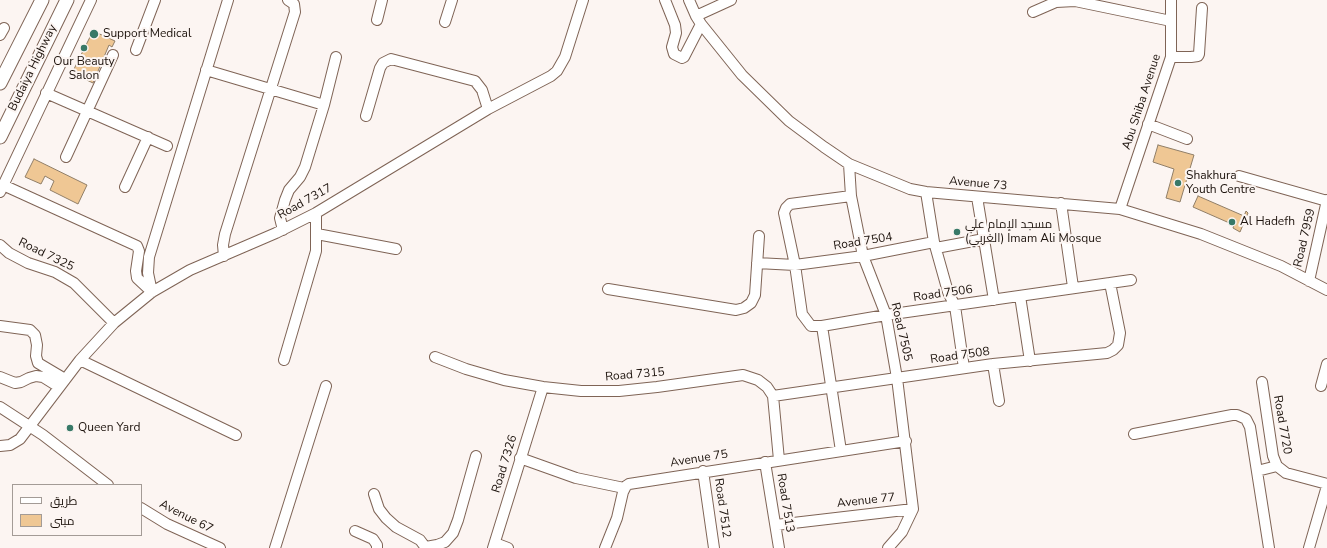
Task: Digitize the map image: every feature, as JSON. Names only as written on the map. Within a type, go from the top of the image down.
[{"type":"main road","name":"Budaiya Highway","points":[[0,82],[3,72],[42,0]]},
{"type":"main road","name":"Budaiya Highway","points":[[0,137],[67,0]]},
{"type":"street","points":[[91,0],[2,188],[136,246],[139,251],[136,275],[139,280],[152,292]]},
{"type":"street","points":[[136,50],[155,0]]},
{"type":"street","points":[[152,292],[148,273],[149,258],[228,0]]},
{"type":"street","points":[[224,256],[223,245],[225,234],[295,12],[294,4],[288,0]]},
{"type":"street","points":[[377,20],[382,0]]},
{"type":"street","points":[[445,22],[452,0]]},
{"type":"street","name":"Road 7317","points":[[0,446],[10,445],[24,435],[80,360],[114,323],[152,292],[190,270],[283,230],[316,213],[488,109],[557,71],[565,57],[583,0]]},
{"type":"street","points":[[665,0],[675,25],[676,33],[672,47],[674,54],[682,58],[684,57],[698,20],[731,0]]},
{"type":"street","name":"Avenue 73","points":[[689,0],[698,20],[742,75],[789,121],[849,164],[910,189],[926,192],[1120,209],[1201,234],[1281,266],[1327,290]]},
{"type":"street","name":"Abu Shiba Avenue","points":[[1120,209],[1171,57],[1172,0]]},
{"type":"street","points":[[1034,12],[1056,2],[1075,1],[1171,20]]},
{"type":"street","points":[[1171,57],[1191,57],[1198,56],[1200,54],[1202,8]]},
{"type":"street","points":[[66,157],[113,55]]},
{"type":"street","points":[[283,230],[280,218],[285,200],[289,190],[300,177],[305,167],[324,106],[336,57]]},
{"type":"street","points":[[366,116],[380,68],[383,63],[391,59],[475,81],[482,90],[488,109]]},
{"type":"street","points":[[206,70],[324,106]]},
{"type":"street","points":[[46,93],[167,146]]},
{"type":"street","points":[[1148,124],[1187,139]]},
{"type":"street","points":[[125,187],[148,137]]},
{"type":"street","name":"Road 7505","points":[[849,164],[852,196],[863,256],[886,315],[906,441],[913,509]]},
{"type":"street","points":[[1239,176],[1327,200]]},
{"type":"street","points":[[926,192],[935,245],[948,292],[955,306],[964,368]]},
{"type":"street","points":[[841,451],[822,326],[811,326],[802,314],[795,265],[784,213],[790,204],[852,196]]},
{"type":"street","points":[[977,197],[994,300]]},
{"type":"street","name":"Road 7959","points":[[1309,281],[1327,200]]},
{"type":"street","points":[[1061,204],[1073,287]]},
{"type":"street","points":[[284,360],[316,251],[316,213]]},
{"type":"street","points":[[317,234],[396,249]]},
{"type":"street","points":[[608,289],[736,310],[744,308],[751,303],[755,296],[759,236]]},
{"type":"street","name":"Road 7504","points":[[757,263],[795,265],[984,239]]},
{"type":"street","name":"Road 7325","points":[[0,245],[9,253],[28,263],[55,272],[74,283],[114,323]]},
{"type":"street","name":"Road 7506","points":[[822,326],[1073,287],[1131,280]]},
{"type":"street","name":"Road 7508","points":[[832,387],[993,364],[1107,353],[1118,345],[1120,333],[1110,283]]},
{"type":"street","points":[[1020,296],[1030,361]]},
{"type":"street","points":[[0,326],[30,330],[35,336],[37,345],[36,356],[38,363],[65,379]]},
{"type":"street","name":"Road 7315","points":[[435,357],[485,375],[543,387],[580,391],[619,391],[742,375],[758,380],[767,387],[773,396]]},
{"type":"street","points":[[80,360],[236,435]]},
{"type":"street","points":[[993,364],[999,401]]},
{"type":"street","points":[[1321,386],[1327,364]]},
{"type":"street","points":[[0,377],[15,383],[36,376],[43,377],[59,387]]},
{"type":"street","name":"Road 7720","points":[[1262,382],[1273,456],[1277,466],[1286,473],[1327,485]]},
{"type":"street","points":[[275,548],[326,386]]},
{"type":"street","name":"Road 7326","points":[[494,546],[543,387]]},
{"type":"street","points":[[779,460],[773,396],[832,387]]},
{"type":"street","points":[[0,407],[30,426],[107,484]]},
{"type":"street","points":[[1134,434],[1232,415],[1242,416],[1246,419],[1250,427],[1269,548]]},
{"type":"street","name":"Avenue 75","points":[[624,488],[632,483],[703,471],[906,441]]},
{"type":"street","points":[[374,494],[379,509],[396,527],[420,540],[426,547],[437,546],[445,542],[453,534],[476,456]]},
{"type":"street","points":[[520,458],[576,478],[624,488],[617,518],[605,548]]},
{"type":"street","name":"Road 7513","points":[[765,462],[776,525],[778,548]]},
{"type":"street","points":[[1257,471],[1277,466]]},
{"type":"street","name":"Road 7512","points":[[703,471],[714,548]]},
{"type":"street","points":[[1309,548],[1327,485]]},
{"type":"street","name":"Avenue 67","points":[[142,509],[167,524],[220,548]]},
{"type":"street","name":"Avenue 77","points":[[776,525],[913,509]]},
{"type":"street","name":"Avenue 77","points":[[888,548],[902,532],[913,509]]},
{"type":"street","points":[[355,531],[373,540],[377,545],[377,548]]},
{"type":"street","points":[[494,546],[508,548]]},
{"type":"building","points":[[93,31],[115,41],[112,47],[109,45],[93,83],[72,73]]},
{"type":"building","name":"Shakhura Youth Centre","points":[[1158,145],[1194,155],[1180,202],[1166,198],[1174,169],[1153,162]]},
{"type":"building","points":[[34,159],[87,185],[78,204],[50,190],[54,181],[45,176],[41,184],[25,177]]},
{"type":"building","points":[[1198,196],[1244,216],[1246,211],[1248,213],[1240,232],[1233,228],[1234,225],[1193,207]]},
{"type":"place","name":"Support Medical","points":[[94,34]]},
{"type":"place","name":"Our Beauty Salon","points":[[84,48]]},
{"type":"place","name":"Shakhura Youth Centre","points":[[1178,183]]},
{"type":"place","name":"Al Hadefh","points":[[1232,222]]},
{"type":"place","name":"مسجد الإمام علي (الغربي) Imam Ali Mosque","points":[[957,232]]},
{"type":"place","name":"Queen Yard","points":[[70,428]]}]
